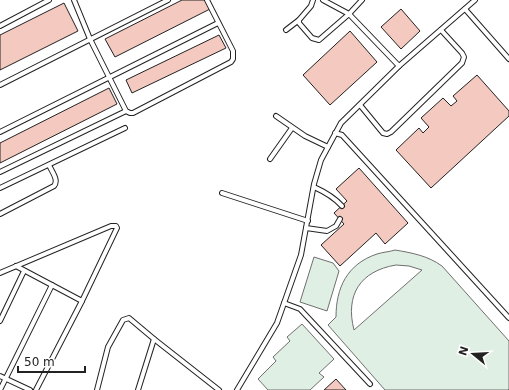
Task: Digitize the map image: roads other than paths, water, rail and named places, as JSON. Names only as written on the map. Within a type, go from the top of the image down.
[{"type":"lane","points":[[0,26],[49,0]]},
{"type":"lane","points":[[74,0],[90,39],[126,111],[130,113],[133,113],[231,62],[234,56],[233,51],[207,0]]},
{"type":"lane","points":[[0,86],[168,0]]},
{"type":"lane","points":[[286,30],[299,20],[311,6],[313,0]]},
{"type":"lane","points":[[323,0],[349,14],[399,66]]},
{"type":"lane","points":[[299,20],[301,26],[312,38],[319,40],[349,14],[362,0]]},
{"type":"lane","points":[[237,390],[277,323],[300,255],[321,160],[335,133],[341,124],[399,66],[475,0]]},
{"type":"lane","points":[[464,9],[509,59]]},
{"type":"lane","points":[[0,132],[218,23]]},
{"type":"lane","points":[[360,105],[382,133],[387,134],[396,128],[462,63],[464,57],[462,53],[441,30]]},
{"type":"lane","points":[[0,172],[126,111]]},
{"type":"lane","points":[[276,116],[305,136],[328,147]]},
{"type":"lane","points":[[0,188],[125,128]]},
{"type":"lane","points":[[270,159],[292,128]]},
{"type":"lane","points":[[335,133],[342,135],[358,152],[509,318]]},
{"type":"lane","points":[[0,214],[56,184],[56,179],[49,165]]},
{"type":"lane","points":[[314,187],[337,200],[342,206]]},
{"type":"lane","points":[[222,193],[308,221]]},
{"type":"lane","points":[[306,228],[327,231],[336,226],[340,220]]},
{"type":"lane","points":[[0,273],[111,226],[116,226],[117,228],[82,301],[36,390]]},
{"type":"lane","points":[[16,266],[82,301]]},
{"type":"lane","points":[[0,321],[24,271]]},
{"type":"lane","points":[[0,390],[52,285]]},
{"type":"lane","points":[[284,303],[300,309],[370,384]]},
{"type":"lane","points":[[97,390],[108,347],[123,320],[129,318],[219,390]]},
{"type":"lane","points":[[138,390],[154,339]]},
{"type":"lane","points":[[0,376],[30,390]]}]
